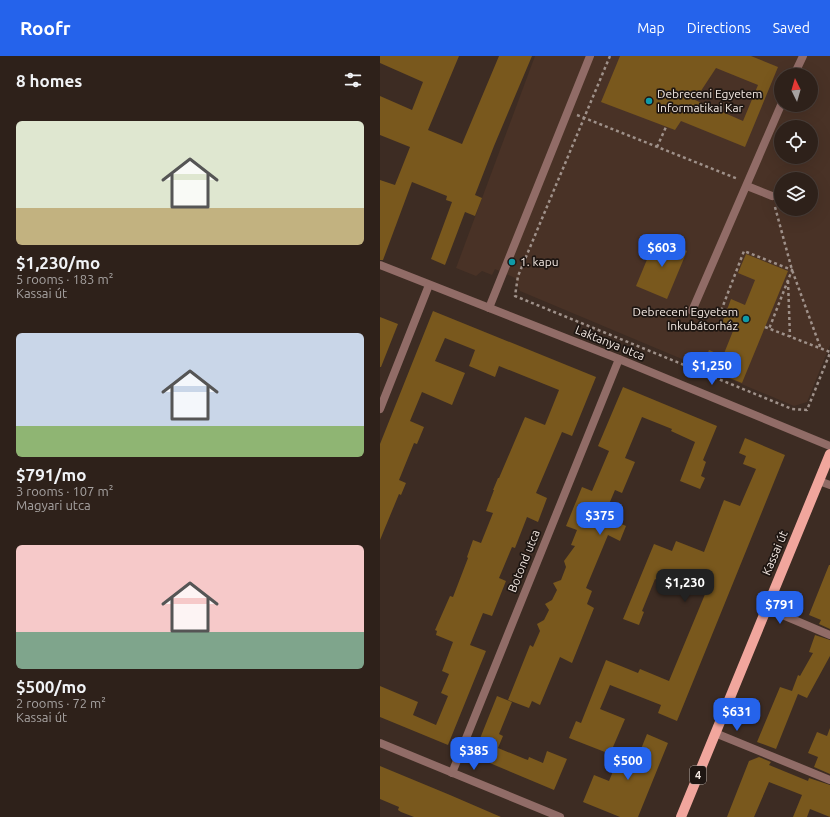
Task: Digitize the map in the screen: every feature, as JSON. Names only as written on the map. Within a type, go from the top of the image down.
[{"type":"main road","name":"Kassai út","points":[[681,817],[830,454]]},
{"type":"street","points":[[489,308],[590,56]]},
{"type":"street","points":[[797,68],[803,56]]},
{"type":"street","points":[[692,311],[778,112]]},
{"type":"street","points":[[747,184],[772,196]]},
{"type":"street","name":"Laktanya utca","points":[[380,265],[619,358],[830,446]]},
{"type":"street","points":[[380,410],[429,284]]},
{"type":"street","name":"Botond utca","points":[[452,773],[619,358]]},
{"type":"street","points":[[819,481],[830,485]]},
{"type":"street","points":[[766,608],[830,635]]},
{"type":"street","points":[[715,733],[830,780]]},
{"type":"street","points":[[380,743],[560,817]]},
{"type":"path","points":[[610,56],[518,276],[515,296],[792,409],[807,410],[830,353],[765,327]]},
{"type":"path","points":[[568,111],[747,184]]},
{"type":"path","points":[[657,147],[666,127]]},
{"type":"path","points":[[772,196],[792,270],[821,349]]},
{"type":"path","points":[[726,313],[721,311],[744,251],[792,270]]},
{"type":"path","points":[[769,329],[792,270]]},
{"type":"path","points":[[788,279],[790,337]]},
{"type":"shaded area","points":[[535,56],[830,56],[830,345],[807,402],[794,406],[520,291],[515,278],[495,269],[492,275],[482,271],[476,276],[456,268]]},
{"type":"building","points":[[380,56],[459,56],[428,130],[462,144],[499,56],[532,56],[475,195],[482,198],[475,216],[465,212],[445,265],[431,259],[452,202],[446,200],[447,196],[412,182],[383,260],[380,260],[380,180],[395,185],[410,147],[380,135],[380,96],[412,110],[423,82],[380,63]]},
{"type":"building","name":"Debreceni Egyetem Informatikai Kar","points":[[620,56],[751,56],[778,67],[774,68],[774,77],[745,147],[681,121],[675,130],[601,102]],"holes":[[[716,68],[758,85],[743,121],[695,100]]]},
{"type":"building","points":[[656,238],[687,251],[667,299],[636,286]]},
{"type":"building","name":"Debreceni Egyetem Inkubátorház","points":[[746,254],[788,271],[742,383],[702,367],[709,350],[723,356],[733,331],[721,326],[731,299],[745,305],[755,280],[738,273]]},
{"type":"building","points":[[433,311],[596,377],[572,436],[562,432],[536,493],[547,498],[538,522],[527,517],[515,548],[512,547],[499,578],[506,581],[492,616],[483,613],[470,645],[486,651],[448,745],[380,717],[380,686],[418,702],[413,715],[436,725],[448,696],[441,693],[449,674],[442,671],[453,642],[436,635],[437,631],[435,630],[450,596],[453,597],[468,558],[467,557],[473,540],[481,543],[493,513],[486,511],[493,490],[525,417],[545,425],[559,390],[499,366],[495,377],[469,366],[475,350],[445,338],[435,361],[465,373],[452,405],[422,392],[410,421],[424,427],[417,444],[414,443],[399,480],[406,483],[401,495],[399,494],[380,540],[380,444]]},
{"type":"building","points":[[380,317],[398,324],[381,367],[380,367]]},
{"type":"building","points":[[623,387],[717,426],[703,460],[706,462],[701,476],[705,478],[700,489],[680,481],[695,442],[671,431],[672,429],[642,417],[625,458],[635,462],[622,493],[615,490],[604,516],[626,526],[620,541],[608,535],[586,588],[592,591],[587,604],[594,608],[572,663],[560,657],[540,705],[532,701],[529,708],[508,700],[530,645],[533,647],[540,631],[537,624],[544,620],[549,610],[545,604],[552,600],[557,590],[553,583],[561,580],[566,567],[564,561],[575,546],[571,545],[577,530],[566,526],[582,487],[592,491],[609,451],[598,446]]},
{"type":"building","points":[[745,438],[785,455],[677,721],[658,713],[661,705],[610,685],[600,709],[625,719],[610,754],[569,738],[576,721],[581,723],[606,660],[638,673],[640,669],[669,681],[708,587],[682,576],[676,588],[655,579],[642,611],[644,612],[639,625],[623,619],[654,544],[672,551],[676,541],[704,552],[724,500],[740,506],[756,469],[743,464],[746,456],[739,453]]},
{"type":"building","points":[[829,565],[830,629],[819,624],[821,620],[809,615]]},
{"type":"building","points":[[815,635],[830,640],[830,656],[807,698],[798,694],[776,749],[757,742],[780,687],[792,691],[798,675],[800,676],[813,653],[809,652]]},
{"type":"building","points":[[497,696],[512,702],[499,734],[503,736],[498,748],[528,760],[529,757],[543,763],[547,751],[567,759],[554,790],[473,756]]},
{"type":"building","points":[[830,728],[830,774],[814,767],[818,757],[808,753],[817,732],[827,736]]},
{"type":"building","points":[[647,734],[668,743],[638,817],[620,817],[583,802],[594,775],[609,781],[621,752],[637,759]]},
{"type":"building","points":[[759,757],[771,762],[769,765],[808,781],[809,778],[830,785],[830,817],[810,809],[807,817],[793,817],[802,795],[769,782],[754,817],[727,817],[749,761]]},
{"type":"building","points":[[380,766],[501,817],[414,817],[401,812],[398,810],[399,807],[380,799]]},
{"type":"place","name":"Debreceni Egyetem Informatikai Kar","points":[[649,101]]},
{"type":"place","name":"1. kapu","points":[[512,262]]},
{"type":"place","name":"Debreceni Egyetem Inkubátorház","points":[[746,319]]}]
